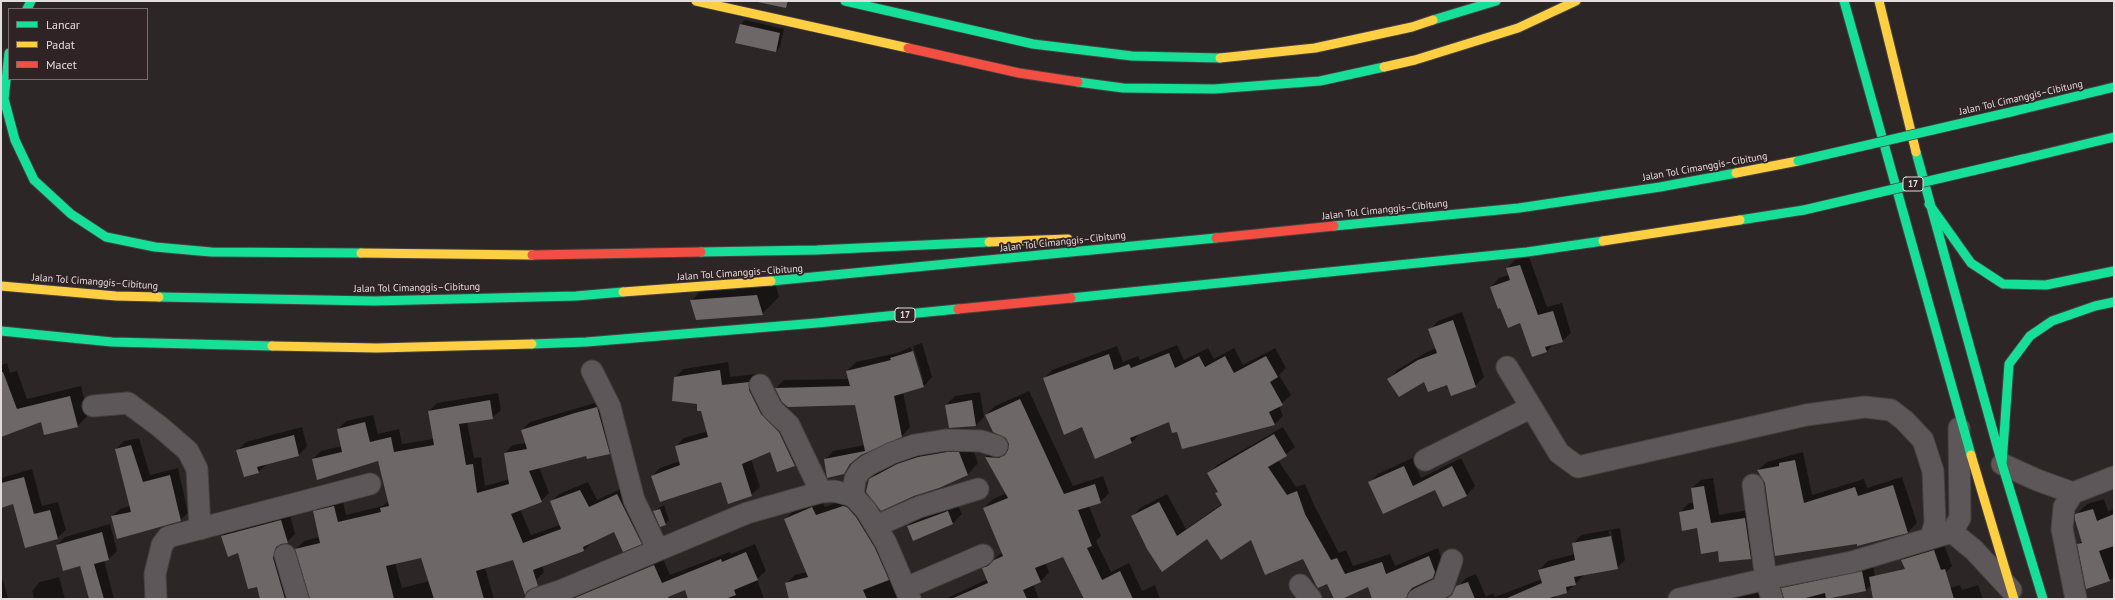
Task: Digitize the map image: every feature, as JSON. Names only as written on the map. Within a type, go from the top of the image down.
[{"type":"main road","points":[[696,1],[1019,73],[1123,88],[1214,89],[1320,81],[1415,60],[1518,28],[1576,1]]},
{"type":"main road","points":[[845,1],[1033,44],[1132,56],[1216,58],[1315,48],[1412,27],[1496,1]]},
{"type":"main road","points":[[1844,1],[1958,411],[2012,594]]},
{"type":"main road","points":[[1879,1],[1929,204],[2002,464],[2043,599]]},
{"type":"main road","points":[[8,62],[4,99],[15,140],[34,180],[70,214],[106,237],[155,247],[211,252],[582,255],[817,250],[1078,239]]},
{"type":"main road","name":"Jalan Tol Cimanggis–Cibitung","points":[[1,286],[116,296],[374,301],[576,296],[812,278],[1519,208],[1660,187],[1798,161],[2114,87]]},
{"type":"main road","name":"17","points":[[1,331],[112,342],[377,348],[586,342],[817,324],[1519,252],[1668,232],[1804,210],[2114,137]]},
{"type":"main road","points":[[1929,204],[1971,263],[2003,284],[2046,285],[2114,271]]},
{"type":"main road","points":[[1133,236],[1314,228]]},
{"type":"main road","points":[[2002,464],[2009,364],[2030,336],[2052,321],[2095,306],[2114,302]]},
{"type":"street","points":[[1507,367],[1530,408],[1559,453],[1578,467],[1806,415],[1865,407],[1891,410],[1904,420],[1924,440],[1933,471],[1935,523],[1932,538]]},
{"type":"street","points":[[592,371],[610,407],[634,500],[658,550]]},
{"type":"street","points":[[760,385],[772,408],[789,425],[821,492]]},
{"type":"street","points":[[93,406],[128,403],[159,426],[188,451],[197,469],[200,529]]},
{"type":"street","points":[[1425,460],[1530,408]]},
{"type":"street","points":[[1680,599],[1766,579],[1852,562],[1952,532],[1960,518],[1958,411]]},
{"type":"street","points":[[852,496],[855,479],[864,468],[892,453],[915,444],[952,440],[981,441],[997,446]]},
{"type":"street","points":[[2002,464],[2037,480],[2073,493]]},
{"type":"street","points":[[2076,599],[2062,529],[2064,507],[2073,493],[2114,477]]},
{"type":"street","points":[[156,599],[154,574],[164,540],[168,537],[370,484]]},
{"type":"street","points":[[1753,485],[1766,579],[1772,599]]},
{"type":"street","points":[[876,526],[919,507],[978,489]]},
{"type":"street","points":[[536,599],[560,591],[747,513],[821,492],[834,491],[852,496],[866,510],[876,526],[908,593],[984,555]]},
{"type":"street","points":[[1952,532],[1974,550],[2012,594]]},
{"type":"street","points":[[285,555],[298,599]]},
{"type":"street","points":[[1418,599],[1443,587],[1452,560]]},
{"type":"building","points":[[753,1],[788,1],[786,8]]},
{"type":"building","points":[[740,24],[780,33],[776,52],[735,43]]},
{"type":"building","points":[[1520,265],[1538,315],[1553,311],[1563,342],[1545,347],[1547,352],[1532,357],[1520,323],[1508,328],[1500,308],[1498,309],[1490,287],[1510,280],[1506,268]]},
{"type":"building","points":[[757,295],[763,315],[696,320],[690,300]]},
{"type":"building","points":[[1453,320],[1476,387],[1451,396],[1447,385],[1428,392],[1424,382],[1399,397],[1387,379],[1418,360],[1437,353],[1428,329]]},
{"type":"building","points":[[913,351],[924,387],[894,396],[902,437],[861,455],[850,464],[844,474],[827,478],[824,459],[865,451],[855,405],[788,407],[782,402],[775,388],[850,386],[846,371],[891,360],[890,358]]},
{"type":"building","points":[[1169,353],[1175,368],[1199,356],[1205,367],[1225,356],[1234,373],[1266,356],[1278,377],[1270,382],[1283,405],[1269,412],[1275,425],[1182,449],[1177,432],[1172,433],[1169,422],[1130,438],[1132,443],[1095,459],[1082,427],[1064,435],[1043,378],[1109,354],[1114,370],[1129,364],[1131,368]]},
{"type":"building","points":[[720,370],[722,385],[749,382],[749,390],[761,414],[779,432],[795,466],[777,472],[770,452],[742,464],[752,496],[728,504],[721,482],[660,502],[651,476],[680,465],[675,446],[708,437],[701,411],[697,411],[697,404],[672,401],[674,377]]},
{"type":"building","points":[[1,372],[3,372],[17,409],[70,396],[78,427],[44,435],[41,422],[1,437]]},
{"type":"building","points":[[1020,399],[1064,494],[1095,484],[1101,503],[1078,510],[1092,546],[1087,548],[1102,580],[1120,571],[1133,599],[1084,599],[1063,557],[1035,568],[1041,582],[1023,590],[1027,599],[951,599],[988,583],[982,568],[988,566],[994,560],[1003,556],[983,508],[1008,498],[985,457],[999,458],[1005,455],[1009,444],[1006,438],[993,432],[985,415]]},
{"type":"building","points":[[490,400],[493,419],[459,424],[466,465],[473,464],[477,493],[509,484],[504,453],[527,449],[521,430],[575,413],[597,407],[610,454],[587,459],[586,456],[529,471],[542,502],[511,514],[523,543],[561,529],[550,501],[580,490],[589,507],[617,494],[642,544],[623,552],[614,532],[583,547],[584,551],[533,570],[538,586],[527,591],[525,595],[513,560],[476,571],[484,599],[434,599],[421,558],[386,566],[394,599],[310,599],[295,549],[320,543],[313,511],[334,506],[338,522],[381,512],[380,508],[389,506],[378,461],[317,480],[312,459],[342,452],[337,429],[365,422],[370,442],[391,437],[394,452],[434,445],[428,411]]},
{"type":"building","points":[[972,400],[976,426],[949,428],[945,405]]},
{"type":"building","points":[[1274,434],[1287,456],[1268,467],[1287,495],[1297,491],[1305,514],[1331,560],[1337,558],[1345,574],[1382,562],[1386,574],[1429,556],[1435,572],[1433,578],[1412,588],[1406,599],[1372,599],[1368,587],[1342,599],[1334,599],[1327,584],[1318,588],[1303,559],[1265,575],[1251,540],[1221,560],[1207,539],[1162,572],[1147,549],[1131,516],[1159,502],[1177,536],[1222,505],[1215,493],[1218,492],[1207,473]]},
{"type":"building","points":[[294,435],[299,456],[257,467],[259,473],[244,477],[236,450]]},
{"type":"building","points":[[131,445],[143,482],[170,475],[181,521],[117,539],[111,516],[131,512],[115,449]]},
{"type":"building","points":[[947,452],[959,452],[968,475],[939,488],[914,496],[881,511],[866,492],[869,479],[897,464],[918,457]]},
{"type":"building","points":[[1795,460],[1804,503],[1855,487],[1858,496],[1893,485],[1908,533],[1857,546],[1857,544],[1775,556],[1765,483],[1757,470],[1779,466],[1779,463]]},
{"type":"building","points":[[1404,466],[1413,486],[1452,466],[1467,496],[1443,507],[1435,490],[1383,514],[1368,482]]},
{"type":"building","points":[[24,477],[34,514],[50,510],[58,539],[25,548],[13,504],[1,508],[1,483]]},
{"type":"building","points":[[1704,486],[1711,523],[1745,518],[1751,559],[1719,562],[1718,551],[1701,554],[1697,528],[1682,531],[1679,512],[1694,509],[1691,488]]},
{"type":"building","points":[[843,506],[847,507],[856,517],[875,548],[889,580],[863,590],[867,599],[789,599],[785,583],[808,577],[784,519],[812,507],[816,515]]},
{"type":"building","points":[[660,509],[666,525],[660,527],[653,511]]},
{"type":"building","points":[[2093,509],[2097,521],[2114,514],[2114,546],[2099,551],[2110,581],[2086,589],[2077,544],[2082,543],[2075,520],[2075,514]]},
{"type":"building","points":[[948,511],[953,524],[913,541],[907,526]]},
{"type":"building","points":[[281,520],[288,543],[281,544],[276,547],[273,558],[285,599],[260,599],[257,587],[248,589],[238,553],[228,557],[221,536]]},
{"type":"building","points":[[102,532],[109,560],[94,564],[104,599],[89,599],[80,566],[63,571],[56,545]]},
{"type":"building","points":[[1611,536],[1618,569],[1574,577],[1576,585],[1566,587],[1567,593],[1546,599],[1505,599],[1542,583],[1538,570],[1575,560],[1572,543]]},
{"type":"building","points":[[1934,550],[1941,570],[1945,569],[1954,599],[1873,599],[1869,577],[1905,569],[1901,560]]},
{"type":"building","points":[[746,552],[758,580],[734,590],[736,595],[725,599],[688,599],[685,590],[668,597],[669,599],[572,599],[654,565],[662,583],[721,559],[722,562]]},
{"type":"building","points":[[1862,571],[1866,591],[1826,599],[1825,593],[1802,599],[1784,599],[1781,588]]},
{"type":"building","points":[[1468,582],[1475,599],[1446,599],[1452,595],[1456,586]]},
{"type":"traffic: fast","points":[[28,8],[31,1]]},
{"type":"traffic: fast","points":[[845,1],[1033,44],[1132,56],[1220,58]]},
{"type":"traffic: fast","points":[[1433,20],[1496,1]]},
{"type":"traffic: fast","points":[[1844,1],[1971,455]]},
{"type":"traffic: fast","points":[[8,62],[4,99],[15,140],[34,180],[71,214],[106,237],[155,247],[211,252],[361,253]]},
{"type":"traffic: fast","points":[[1078,82],[1123,88],[1214,89],[1320,81],[1384,67]]},
{"type":"traffic: fast","points":[[2015,111],[2114,87]]},
{"type":"traffic: fast","points":[[1798,161],[2015,111]]},
{"type":"traffic: fast","points":[[2023,159],[2114,137]]},
{"type":"traffic: fast","points":[[1916,152],[2002,464],[2043,599]]},
{"type":"traffic: fast","points":[[1804,210],[2023,159]]},
{"type":"traffic: fast","points":[[1334,226],[1519,208],[1660,187],[1736,173]]},
{"type":"traffic: fast","points":[[1929,204],[1971,263],[2003,284],[2046,285],[2114,271]]},
{"type":"traffic: fast","points":[[1740,220],[1804,210]]},
{"type":"traffic: fast","points":[[771,281],[1216,238]]},
{"type":"traffic: fast","points":[[1071,298],[1527,252],[1603,241]]},
{"type":"traffic: fast","points":[[701,252],[817,250],[989,242]]},
{"type":"traffic: fast","points":[[159,297],[374,301],[576,296],[623,292]]},
{"type":"traffic: fast","points":[[2002,464],[2009,364],[2030,336],[2052,321],[2095,306],[2114,302]]},
{"type":"traffic: fast","points":[[532,344],[586,342],[817,323],[958,309]]},
{"type":"traffic: fast","points":[[1,331],[112,342],[272,346]]},
{"type":"traffic: slow","points":[[696,1],[908,48]]},
{"type":"traffic: slow","points":[[1384,67],[1415,60],[1518,28],[1576,1]]},
{"type":"traffic: slow","points":[[1879,1],[1916,152]]},
{"type":"traffic: slow","points":[[1220,58],[1315,48],[1412,27],[1433,20]]},
{"type":"traffic: slow","points":[[1736,173],[1798,161]]},
{"type":"traffic: slow","points":[[1603,241],[1740,220]]},
{"type":"traffic: slow","points":[[989,242],[1068,239]]},
{"type":"traffic: slow","points":[[361,253],[532,255]]},
{"type":"traffic: slow","points":[[623,292],[771,281]]},
{"type":"traffic: slow","points":[[1,286],[116,296],[159,297]]},
{"type":"traffic: slow","points":[[272,346],[377,348],[532,344]]},
{"type":"traffic: slow","points":[[1971,455],[2014,599]]},
{"type":"traffic: jam","points":[[908,48],[1019,73],[1078,82]]},
{"type":"traffic: jam","points":[[1216,238],[1334,226]]},
{"type":"traffic: jam","points":[[532,255],[701,252]]},
{"type":"traffic: jam","points":[[958,309],[1071,298]]}]
